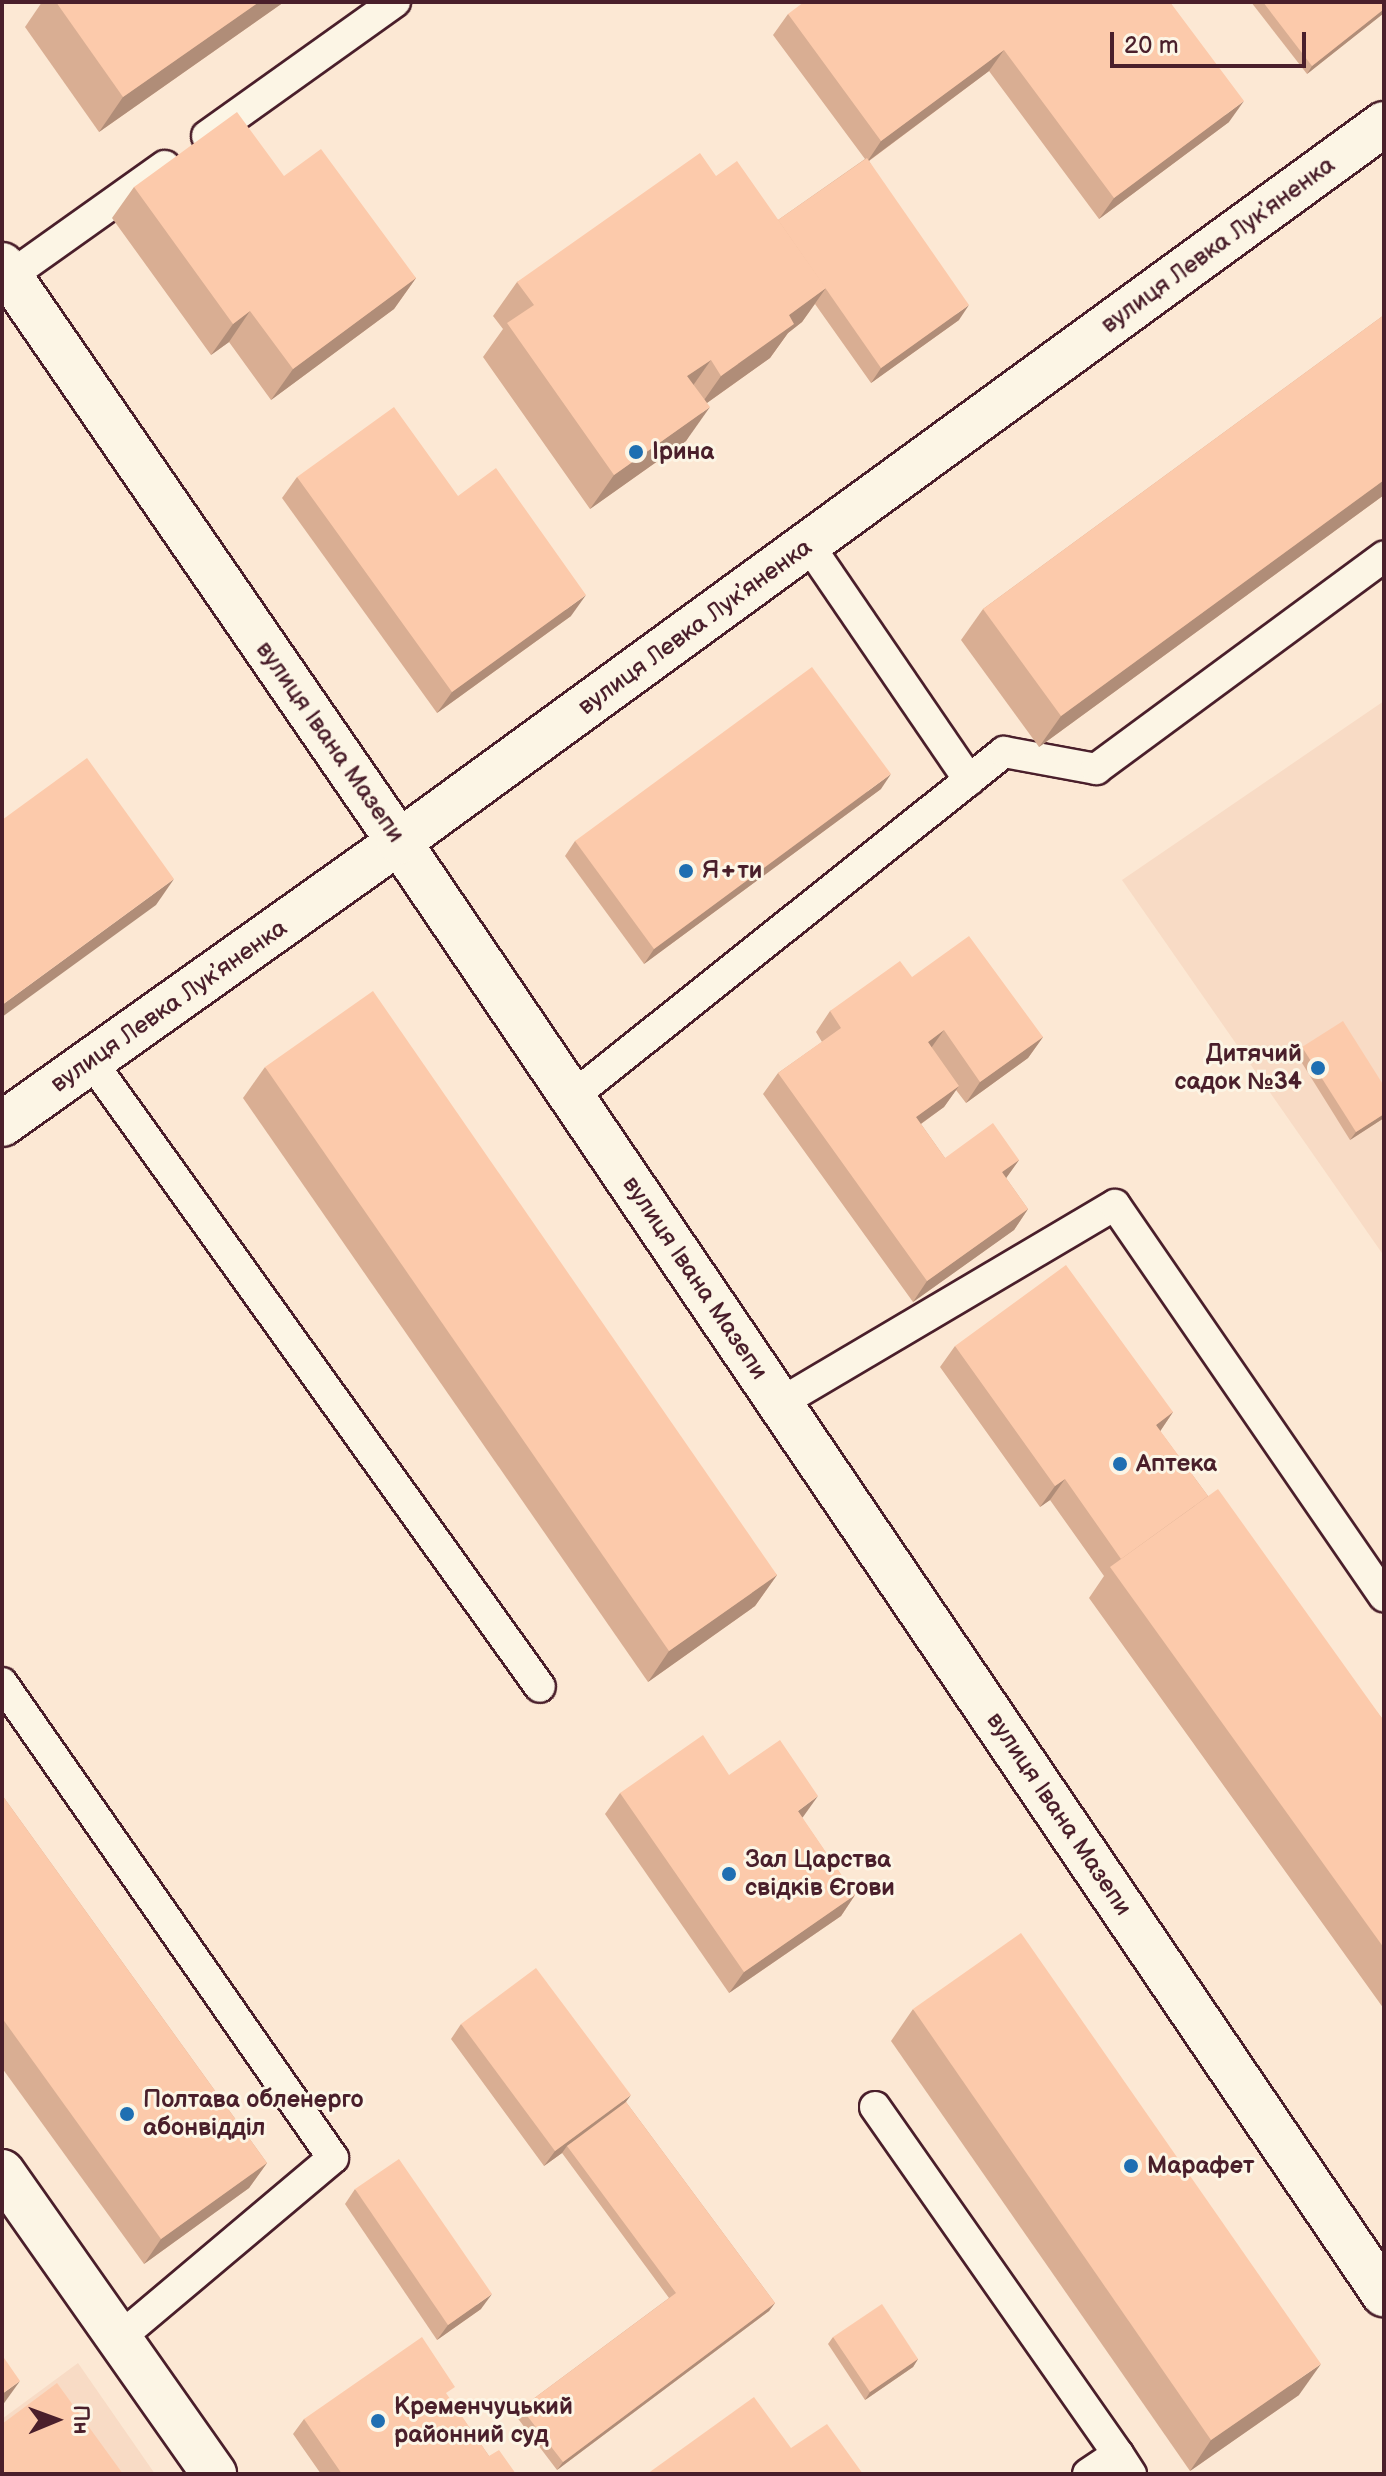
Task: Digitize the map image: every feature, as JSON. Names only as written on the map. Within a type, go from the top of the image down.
[{"type":"street","name":"вулиця Левка Лукʼяненка","points":[[2,1124],[399,842],[1384,124]]},
{"type":"street","name":"вулиця Івана Мазепи","points":[[6,270],[399,842],[1384,2294]]},
{"type":"street","points":[[2,2172],[214,2474]]},
{"type":"lane","points":[[6,270],[395,2]]},
{"type":"lane","points":[[808,544],[969,780]]},
{"type":"lane","points":[[572,1097],[1004,752],[1096,769],[1384,557]]},
{"type":"lane","points":[[91,1061],[540,1687]]},
{"type":"lane","points":[[780,1403],[1115,1205],[1384,1596]]},
{"type":"lane","points":[[2,1683],[333,2158],[119,2338]]},
{"type":"lane","points":[[875,2107],[1124,2464],[1088,2474]]},
{"type":"shaded area","name":"Дитячий садок №34","points":[[1384,701],[1384,1256],[1122,880]]},
{"type":"shaded area","points":[[78,2363],[155,2474],[2,2474],[2,2419]]},
{"type":"building","points":[[56,2],[259,2],[123,97]]},
{"type":"building","points":[[804,2],[1170,2],[1244,101],[1114,198],[1004,50],[881,141],[788,14]]},
{"type":"building","points":[[1263,2],[1384,2],[1384,9],[1312,66]]},
{"type":"building","points":[[237,112],[284,176],[321,149],[416,278],[293,369],[250,311],[233,324],[134,187]]},
{"type":"building","points":[[700,153],[716,176],[737,161],[826,288],[789,315],[794,324],[721,376],[711,360],[687,376],[710,407],[614,475],[507,323],[534,305],[517,282]]},
{"type":"building","points":[[867,158],[969,305],[881,368],[778,220]]},
{"type":"building","points":[[1384,315],[1384,480],[1061,716],[983,609]]},
{"type":"building","points":[[394,407],[458,496],[496,468],[586,595],[452,692],[297,477]]},
{"type":"building","points":[[812,667],[891,774],[654,949],[575,841]]},
{"type":"building","points":[[87,758],[174,879],[2,1005],[2,820]]},
{"type":"building","points":[[969,936],[1043,1037],[980,1082],[944,1030],[928,1042],[959,1086],[916,1117],[945,1158],[993,1123],[1019,1160],[1002,1172],[1028,1209],[927,1281],[778,1073],[841,1028],[830,1011],[900,961],[912,977]]},
{"type":"building","points":[[373,991],[777,1575],[669,1651],[265,1067]]},
{"type":"building","points":[[1343,1021],[1384,1086],[1384,1114],[1356,1132],[1302,1047]]},
{"type":"building","points":[[1066,1265],[1173,1412],[1156,1425],[1208,1496],[1121,1559],[1065,1479],[1055,1486],[955,1346]]},
{"type":"building","points":[[1218,1489],[1384,1721],[1384,1948],[1110,1567]]},
{"type":"building","name":"Зал Царства свідків Єгови","points":[[703,1735],[729,1775],[780,1740],[818,1796],[798,1811],[855,1895],[744,1972],[620,1793]]},
{"type":"building","points":[[2,1795],[267,2163],[161,2239],[2,2018]]},
{"type":"building","points":[[1021,1933],[1321,2364],[1211,2440],[913,2009]]},
{"type":"building","points":[[536,1968],[631,2095],[555,2151],[461,2024]]},
{"type":"building","points":[[626,2102],[775,2303],[563,2462],[521,2408],[676,2293],[567,2146]]},
{"type":"building","points":[[399,2159],[492,2294],[448,2325],[355,2189]]},
{"type":"building","points":[[882,2304],[918,2359],[870,2392],[833,2337]]},
{"type":"building","name":"Кременчуцький районний суд","points":[[422,2337],[455,2387],[446,2393],[489,2456],[499,2450],[516,2474],[342,2474],[304,2419]]},
{"type":"building","points":[[2,2355],[20,2381],[2,2394]]},
{"type":"building","points":[[57,2383],[123,2474],[2,2474],[2,2424]]},
{"type":"building","points":[[754,2397],[791,2448],[827,2424],[863,2474],[647,2474]]},
{"type":"place","name":"Ірина","points":[[636,452]]},
{"type":"place","name":"Я+ти","points":[[686,871]]},
{"type":"place","name":"Дитячий садок №34","points":[[1318,1068]]},
{"type":"place","name":"Аптeка","points":[[1120,1464]]},
{"type":"place","name":"Зал Царства свідків Єгови","points":[[729,1874]]},
{"type":"place","name":"Полтава обленерго абонвідділ","points":[[127,2114]]},
{"type":"place","name":"Марафет","points":[[1131,2166]]},
{"type":"place","name":"Кременчуцький районний суд","points":[[378,2421]]}]
